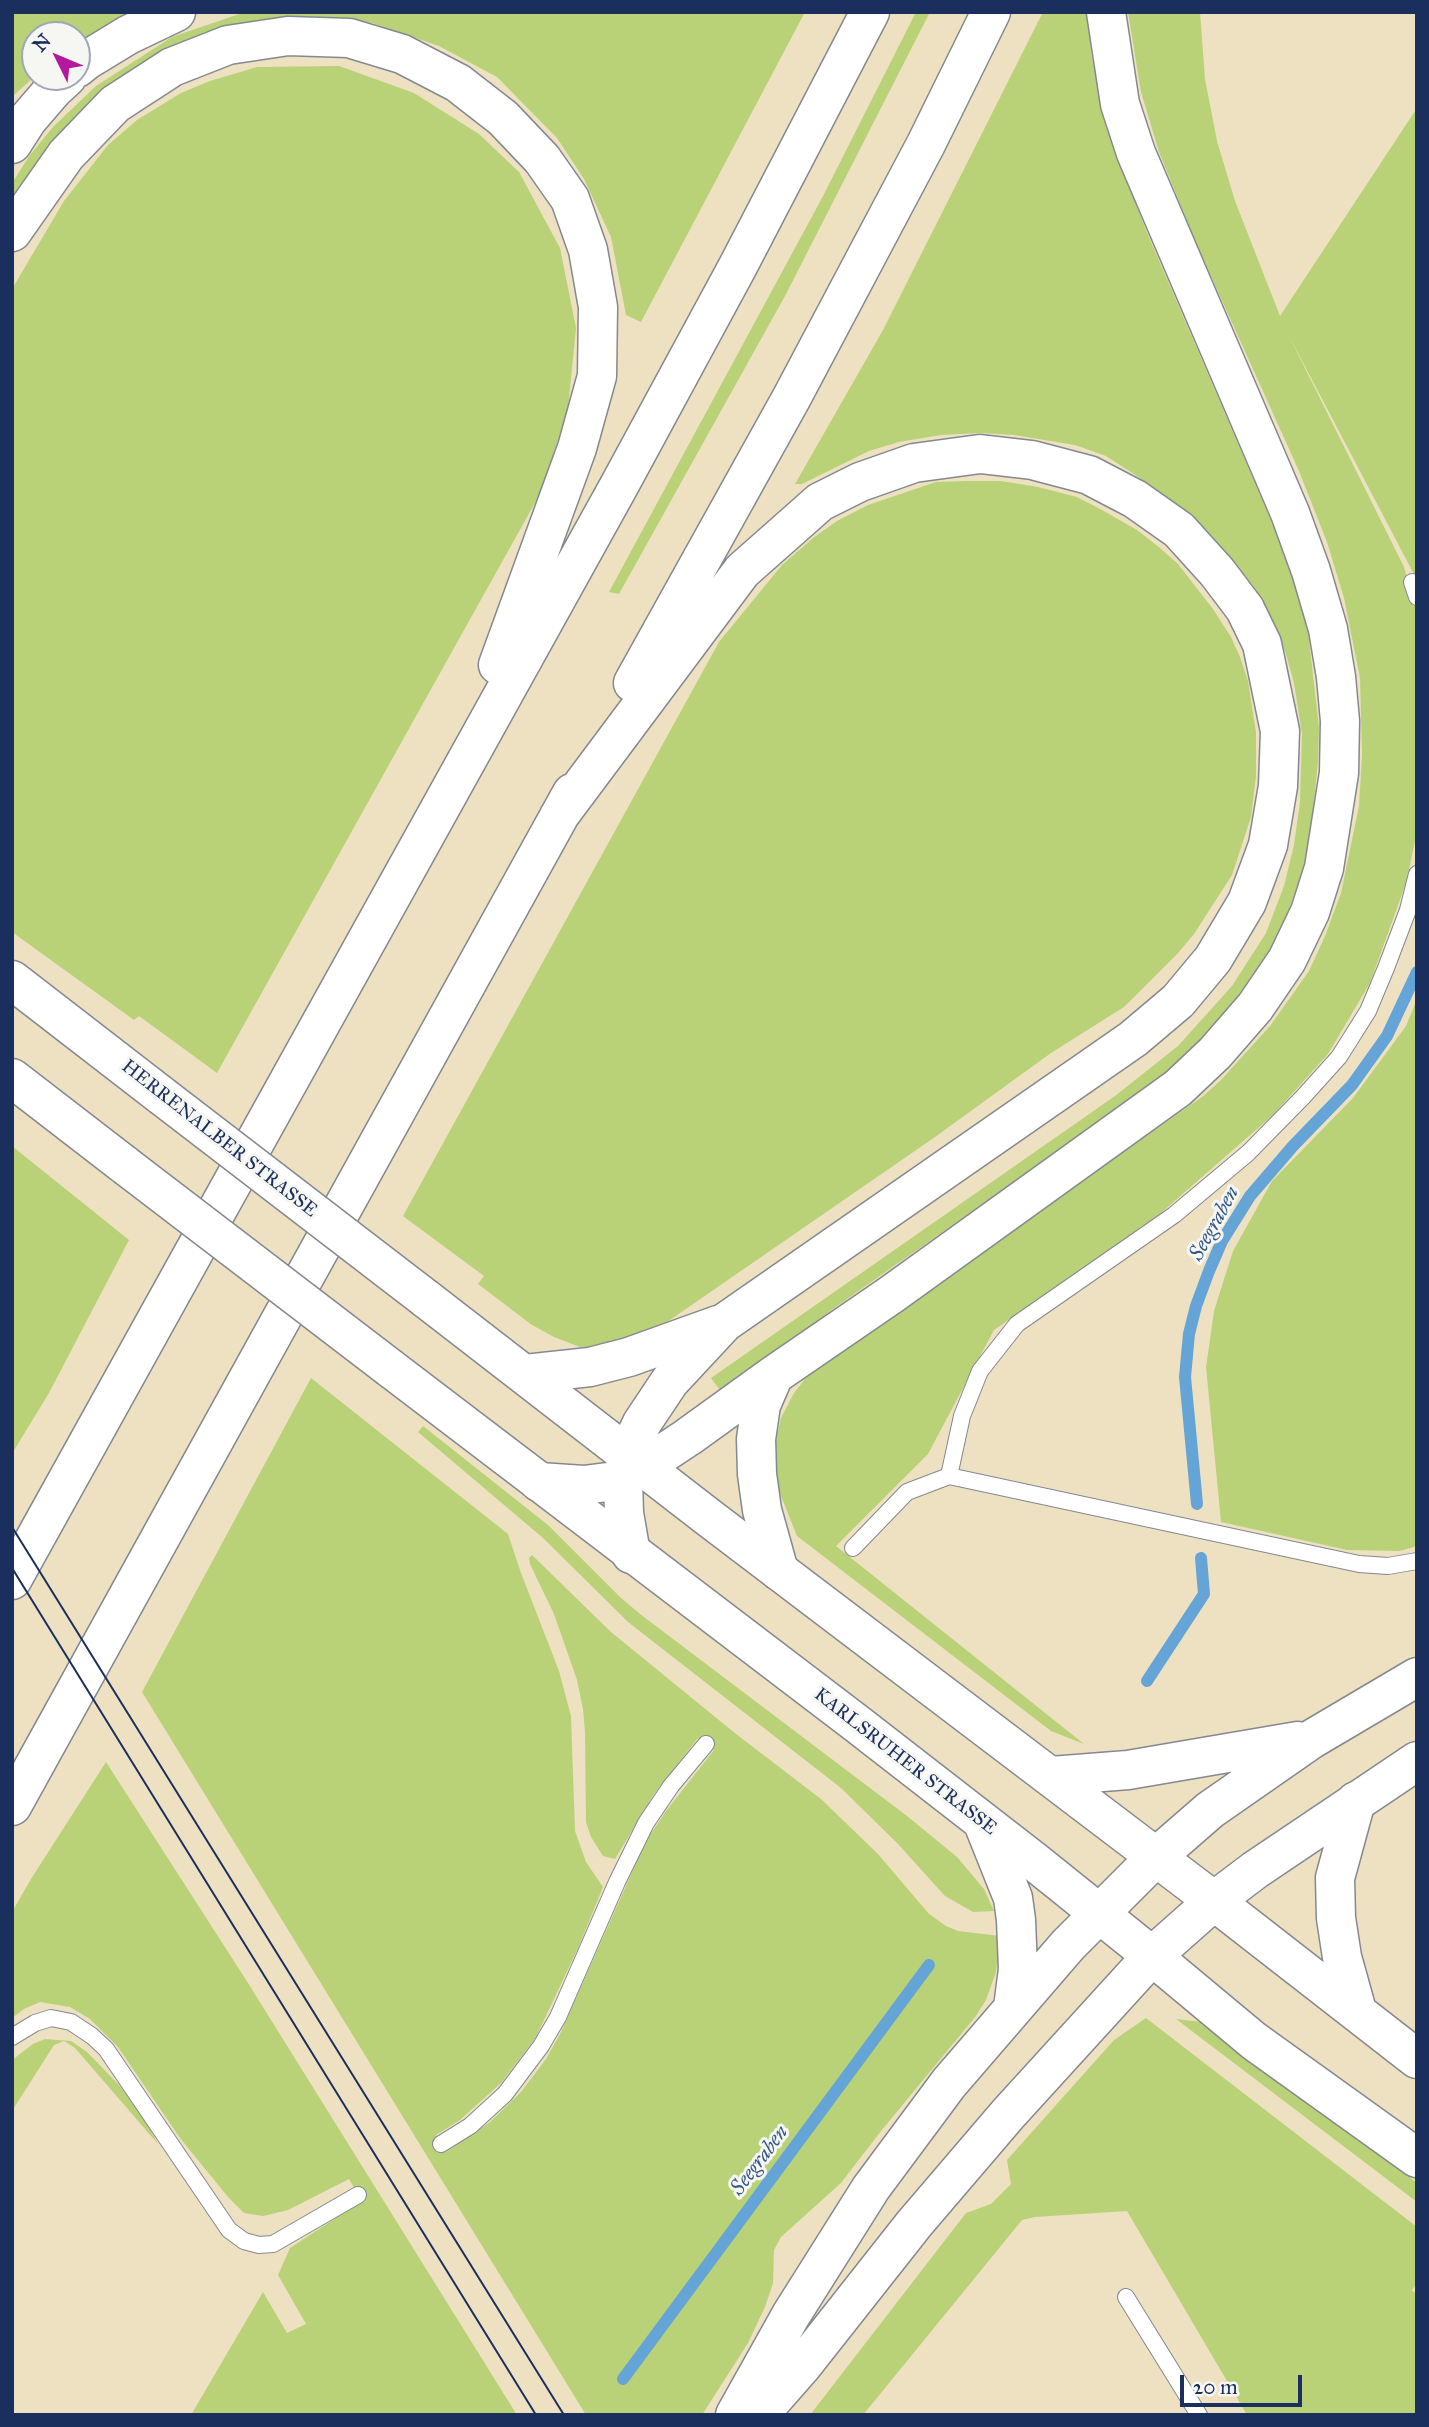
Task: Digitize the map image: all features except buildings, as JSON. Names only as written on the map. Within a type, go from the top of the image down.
[{"type":"main road","points":[[91,59],[128,35],[176,12]]},
{"type":"main road","points":[[12,1580],[725,290],[870,12]]},
{"type":"main road","points":[[12,1805],[792,397],[926,144],[991,12]]},
{"type":"main road","points":[[539,1482],[584,1485],[631,1467],[774,1375],[892,1294],[1178,1087],[1215,1053],[1255,1007],[1280,969],[1310,912],[1324,868],[1339,773],[1340,722],[1328,629],[1290,513],[1136,153],[1120,104],[1107,12]]},
{"type":"main road","points":[[12,232],[66,155],[115,104],[172,67],[228,46],[288,36],[349,38],[402,54],[458,83],[503,118],[542,159],[569,199],[588,250],[598,307],[597,376],[577,448],[456,779]]},
{"type":"main road","points":[[12,144],[51,91]]},
{"type":"main road","points":[[559,816],[742,571],[820,502],[860,482],[915,463],[980,454],[1032,460],[1089,475],[1135,499],[1179,530],[1217,572],[1245,609],[1262,644],[1279,731],[1278,786],[1269,845],[1247,902],[1213,959],[1178,1001],[1133,1039],[724,1324],[670,1381],[642,1423],[631,1467],[624,1513],[631,1554]]},
{"type":"main road","name":"HERRENALBER STRASSE","points":[[12,980],[525,1374]]},
{"type":"main road","name":"KARLSRUHER STRASSE","points":[[12,1078],[982,1821],[1099,1912],[1254,2041],[1417,2158]]},
{"type":"main road","points":[[525,1374],[590,1367],[629,1357],[724,1324]]},
{"type":"main road","points":[[525,1374],[631,1467],[779,1571],[1051,1776],[1417,2059]]},
{"type":"main road","points":[[774,1375],[761,1405],[756,1439],[762,1510],[779,1571]]},
{"type":"main road","points":[[735,2415],[791,2315],[871,2188],[949,2083],[1099,1912],[1209,1810],[1312,1739],[1417,1677]]},
{"type":"main road","points":[[1051,1776],[1128,1770],[1312,1739]]},
{"type":"main road","points":[[759,2415],[802,2366],[939,2194],[1152,1956],[1214,1901],[1417,1761]]},
{"type":"main road","points":[[1356,1801],[1335,1878],[1336,1918],[1342,1957],[1357,2011]]},
{"type":"main road","points":[[982,1821],[1013,1898],[1018,1969],[1013,2008]]},
{"type":"lane","points":[[949,1476],[962,1416],[980,1371],[1017,1324],[1174,1216],[1248,1153],[1339,1057],[1368,1011],[1408,910],[1417,874]]},
{"type":"lane","points":[[853,1548],[907,1492],[949,1476],[1359,1564],[1388,1566],[1417,1561]]},
{"type":"lane","points":[[441,2144],[470,2126],[505,2094],[541,2046],[558,2017],[646,1823],[671,1786],[706,1744]]},
{"type":"lane","points":[[12,2037],[35,2023],[51,2018],[71,2022],[92,2036],[106,2049],[223,2222],[244,2241],[259,2245],[273,2244],[358,2195]]},
{"type":"lane","points":[[1126,2297],[1199,2415]]},
{"type":"green space","points":[[12,12],[136,12],[91,38],[91,21],[21,21],[21,89],[12,97]]},
{"type":"green space","points":[[245,12],[805,12],[641,322],[626,315],[611,237],[584,179],[557,138],[497,77],[439,46],[372,23],[325,17],[295,18],[261,20],[215,31],[12,209],[12,183],[53,127],[96,86],[172,37]]},
{"type":"green space","points":[[916,12],[930,12],[785,296],[619,594],[609,592],[822,198]]},
{"type":"green space","points":[[1043,12],[1087,12],[1092,58],[1112,142],[1148,235],[1289,562],[1308,631],[1319,727],[1312,823],[1304,866],[1279,938],[1256,976],[1206,1037],[1155,1083],[837,1306],[722,1393],[711,1378],[1115,1096],[1178,1046],[1232,986],[1266,933],[1284,886],[1294,845],[1300,802],[1302,734],[1294,683],[1276,628],[1259,596],[1216,541],[1192,518],[1140,478],[1106,456],[1075,445],[1014,435],[980,433],[941,435],[899,442],[869,451],[802,484],[795,484],[883,330]]},
{"type":"green space","points":[[1128,12],[1200,12],[1205,79],[1217,141],[1235,201],[1280,316],[1417,108],[1417,580],[1288,334],[1404,567],[1417,611],[1417,832],[1406,883],[1370,983],[1328,1054],[1273,1115],[1154,1219],[994,1330],[928,1454],[836,1546],[1084,1744],[1051,1731],[797,1536],[776,1480],[775,1444],[781,1418],[794,1393],[808,1375],[830,1356],[1202,1097],[1221,1080],[1270,1026],[1309,971],[1341,893],[1359,806],[1362,755],[1360,678],[1344,598],[1327,542],[1299,471],[1196,243],[1159,152],[1141,92]]},
{"type":"green space","points":[[339,66],[414,93],[479,134],[519,172],[560,248],[576,328],[568,409],[541,492],[217,1073],[139,1016],[134,1020],[12,932],[12,289],[64,201],[108,145],[137,120],[181,93],[257,67]]},
{"type":"green space","points":[[1001,481],[1077,497],[1137,530],[1178,564],[1231,637],[1248,681],[1256,732],[1256,776],[1251,817],[1232,875],[1194,934],[1124,1007],[1051,1053],[935,1137],[654,1331],[605,1346],[580,1347],[554,1337],[532,1325],[478,1284],[484,1276],[403,1216],[719,642],[782,565],[837,521],[868,505],[936,482]]},
{"type":"green space","points":[[1417,999],[1417,1546],[1400,1551],[1347,1550],[1221,1522],[1206,1367],[1214,1311],[1233,1251],[1272,1181],[1353,1098],[1406,1026]]},
{"type":"green space","points":[[12,1146],[129,1240],[49,1393],[13,1452]]},
{"type":"green space","points":[[311,1378],[508,1534],[559,1671],[571,1716],[575,1831],[586,1862],[603,1887],[579,1946],[536,2037],[501,2083],[460,2120],[436,2135],[446,2152],[490,2122],[521,2092],[546,2059],[560,2034],[646,1841],[714,1750],[698,1738],[654,1794],[615,1859],[603,1856],[591,1837],[586,1822],[585,1732],[577,1680],[554,1614],[530,1564],[529,1558],[532,1555],[611,1632],[821,1799],[878,1854],[929,1914],[958,1931],[1000,1936],[996,1972],[986,2000],[976,2016],[841,2183],[781,2237],[774,2250],[773,2283],[765,2307],[748,2343],[702,2415],[586,2415],[142,1692]]},
{"type":"green space","points":[[423,1426],[548,1525],[640,1614],[907,1816],[957,1857],[984,1889],[994,1911],[973,1912],[945,1896],[898,1844],[841,1788],[628,1622],[543,1538],[418,1432]]},
{"type":"green space","points":[[106,1762],[248,1983],[517,2415],[191,2415],[263,2292],[287,2333],[306,2324],[278,2275],[290,2248],[362,2201],[349,2179],[288,2210],[263,2216],[244,2213],[180,2138],[118,2047],[90,2019],[70,2007],[40,2002],[12,2018],[12,1912]]},
{"type":"green space","points":[[1146,2018],[1417,2227],[1417,2283],[1412,2290],[1417,2295],[1417,2415],[1247,2415],[1127,2211],[1022,2220],[863,2415],[810,2415],[966,2213],[991,2204],[1011,2184],[1007,2160],[1114,2040]]},
{"type":"green space","points":[[1176,2019],[1202,2022],[1366,2143],[1417,2183],[1417,2202]]},
{"type":"green space","points":[[45,2039],[71,2041],[87,2052],[119,2085],[144,2118],[158,2144],[75,2048],[64,2041],[54,2045],[12,2111],[12,2060],[33,2044]]},
{"type":"waterway","name":"Seegraben","points":[[1197,1504],[1185,1377],[1189,1334],[1209,1271],[1222,1241],[1250,1196],[1293,1146],[1352,1085],[1387,1036],[1417,972]]},
{"type":"waterway","name":"Seegraben","points":[[1147,1681],[1204,1594],[1201,1558]]},
{"type":"waterway","name":"Seegraben","points":[[623,2379],[929,1965]]},
{"type":"tram line","points":[[12,1527],[564,2415]]},
{"type":"tram line","points":[[12,1568],[536,2415]]}]
